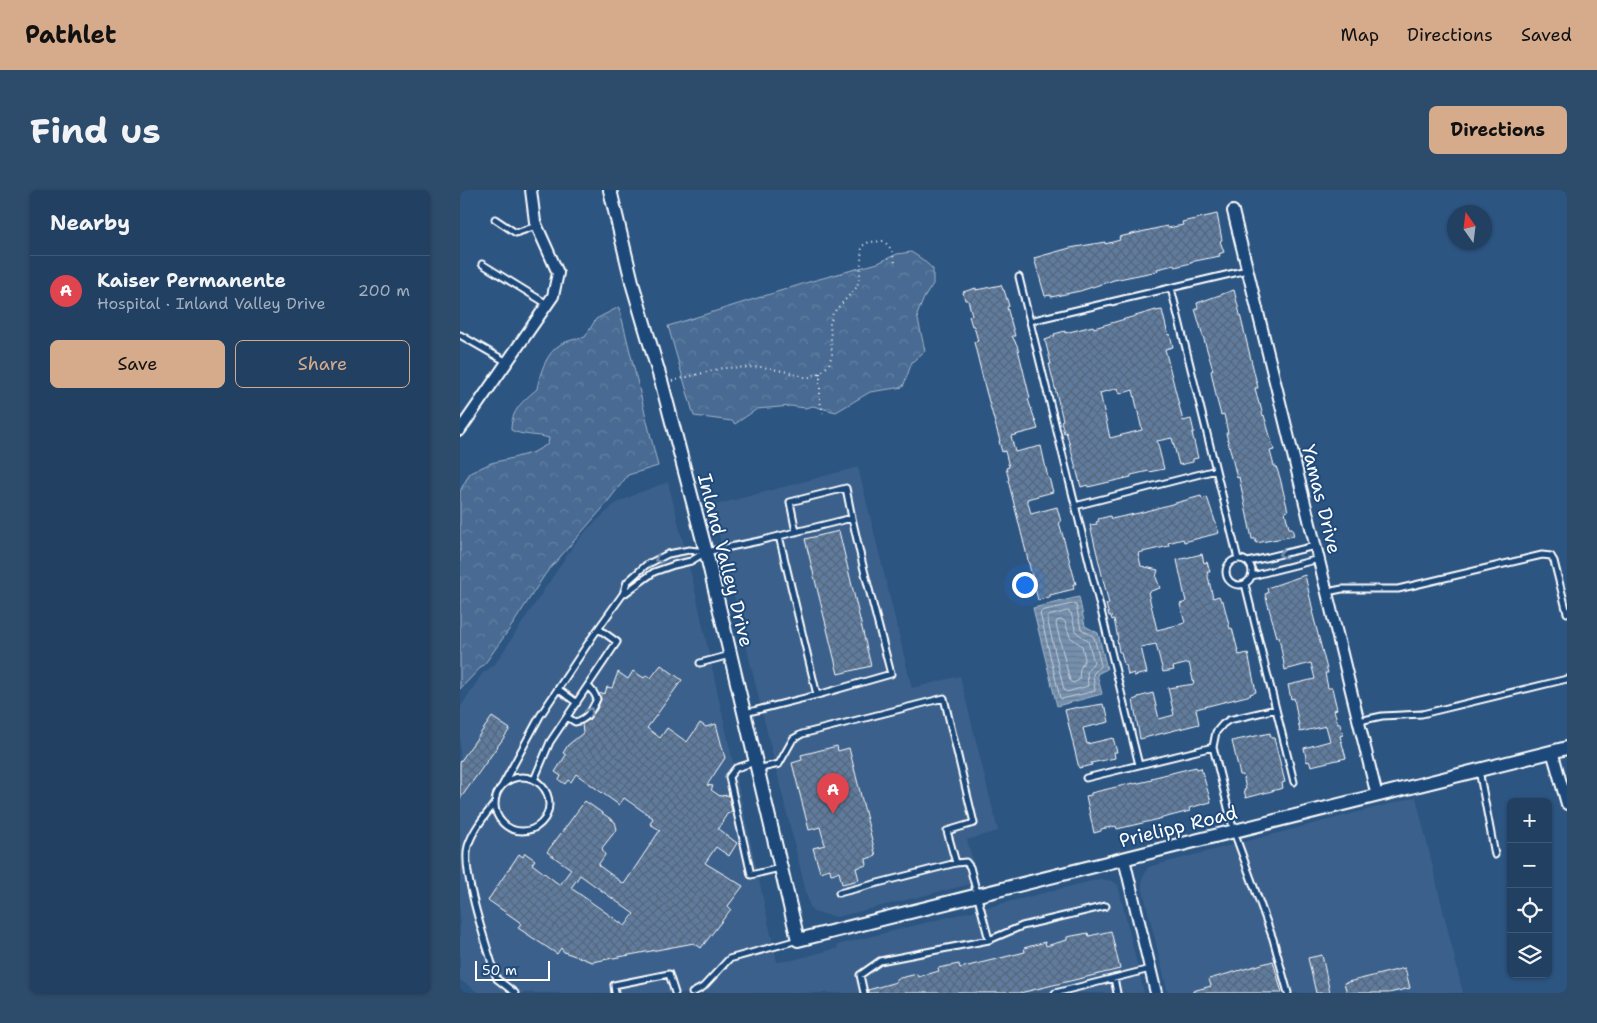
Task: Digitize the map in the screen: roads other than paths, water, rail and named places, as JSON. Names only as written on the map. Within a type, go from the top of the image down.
[{"type":"street","points":[[462,424],[554,296],[558,273],[537,226],[531,190]]},
{"type":"street","name":"Inland Valley Drive","points":[[610,190],[632,286],[662,384],[706,552],[798,940]]},
{"type":"street","name":"Yamas Drive","points":[[1233,211],[1377,796]]},
{"type":"street","name":"Prielipp Road","points":[[798,940],[1567,748]]},
{"type":"street","points":[[1552,751],[1567,804]]},
{"type":"street","points":[[1124,860],[1156,993]]},
{"type":"lane","points":[[494,219],[516,233],[537,226]]},
{"type":"lane","points":[[482,264],[547,304]]},
{"type":"lane","points":[[1030,321],[1248,270]]},
{"type":"lane","points":[[1019,277],[1139,765]]},
{"type":"lane","points":[[1171,288],[1238,558]]},
{"type":"lane","points":[[460,335],[507,362]]},
{"type":"lane","points":[[1075,506],[1216,470]]},
{"type":"lane","points":[[744,714],[891,674],[863,566],[846,488],[790,502],[796,532]]},
{"type":"lane","points":[[623,594],[654,572],[691,561],[706,552],[852,518]]},
{"type":"lane","points":[[779,536],[817,695]]},
{"type":"lane","points":[[1248,562],[1316,546]]},
{"type":"lane","points":[[515,993],[497,979],[494,970],[471,889],[467,865],[468,847],[480,822],[494,804],[498,791],[526,741],[623,594],[627,582],[646,565],[668,554],[689,550],[706,552]]},
{"type":"lane","points":[[1327,592],[1342,589],[1398,589],[1542,555],[1551,556],[1554,561],[1567,613]]},
{"type":"lane","points":[[1252,576],[1252,569],[1248,562],[1238,558],[1228,564],[1226,568],[1226,576],[1236,585],[1245,584],[1252,576],[1319,559]]},
{"type":"lane","points":[[1245,584],[1294,782]]},
{"type":"lane","points":[[534,780],[550,742],[617,642],[599,628]]},
{"type":"lane","points":[[700,663],[730,655]]},
{"type":"lane","points":[[1359,722],[1382,716],[1422,714],[1567,679]]},
{"type":"lane","points":[[567,717],[575,722],[584,720],[592,709],[597,699],[594,692],[588,686]]},
{"type":"lane","points":[[558,690],[577,703]]},
{"type":"lane","points":[[781,868],[751,875],[729,777],[736,768],[780,764],[793,739],[802,734],[944,698],[974,823],[947,831],[956,863]]},
{"type":"lane","points":[[1276,709],[1229,720],[1216,732],[1213,747],[1234,832],[1273,939],[1288,993]]},
{"type":"lane","points":[[1086,778],[1213,747]]},
{"type":"lane","points":[[1479,770],[1494,855]]},
{"type":"lane","points":[[494,804],[500,821],[514,831],[532,830],[546,818],[549,810],[549,801],[547,792],[542,785],[526,777],[509,780],[502,786]]},
{"type":"lane","points":[[839,893],[966,862],[970,867],[989,940]]},
{"type":"lane","points":[[864,993],[860,976],[880,961],[989,940],[1022,926],[1106,906]]},
{"type":"lane","points":[[692,993],[703,987],[729,959],[798,940]]},
{"type":"lane","points":[[1055,993],[1150,969]]},
{"type":"lane","points":[[615,993],[614,985],[669,974],[675,993]]},
{"type":"lane","points":[[1114,978],[1118,993]]},
{"type":"water","points":[[1079,597],[1085,626],[1098,633],[1107,669],[1097,674],[1102,694],[1057,706],[1033,608]]},
{"type":"place","name":"Kaiser Permanente","points":[[833,814]]}]
